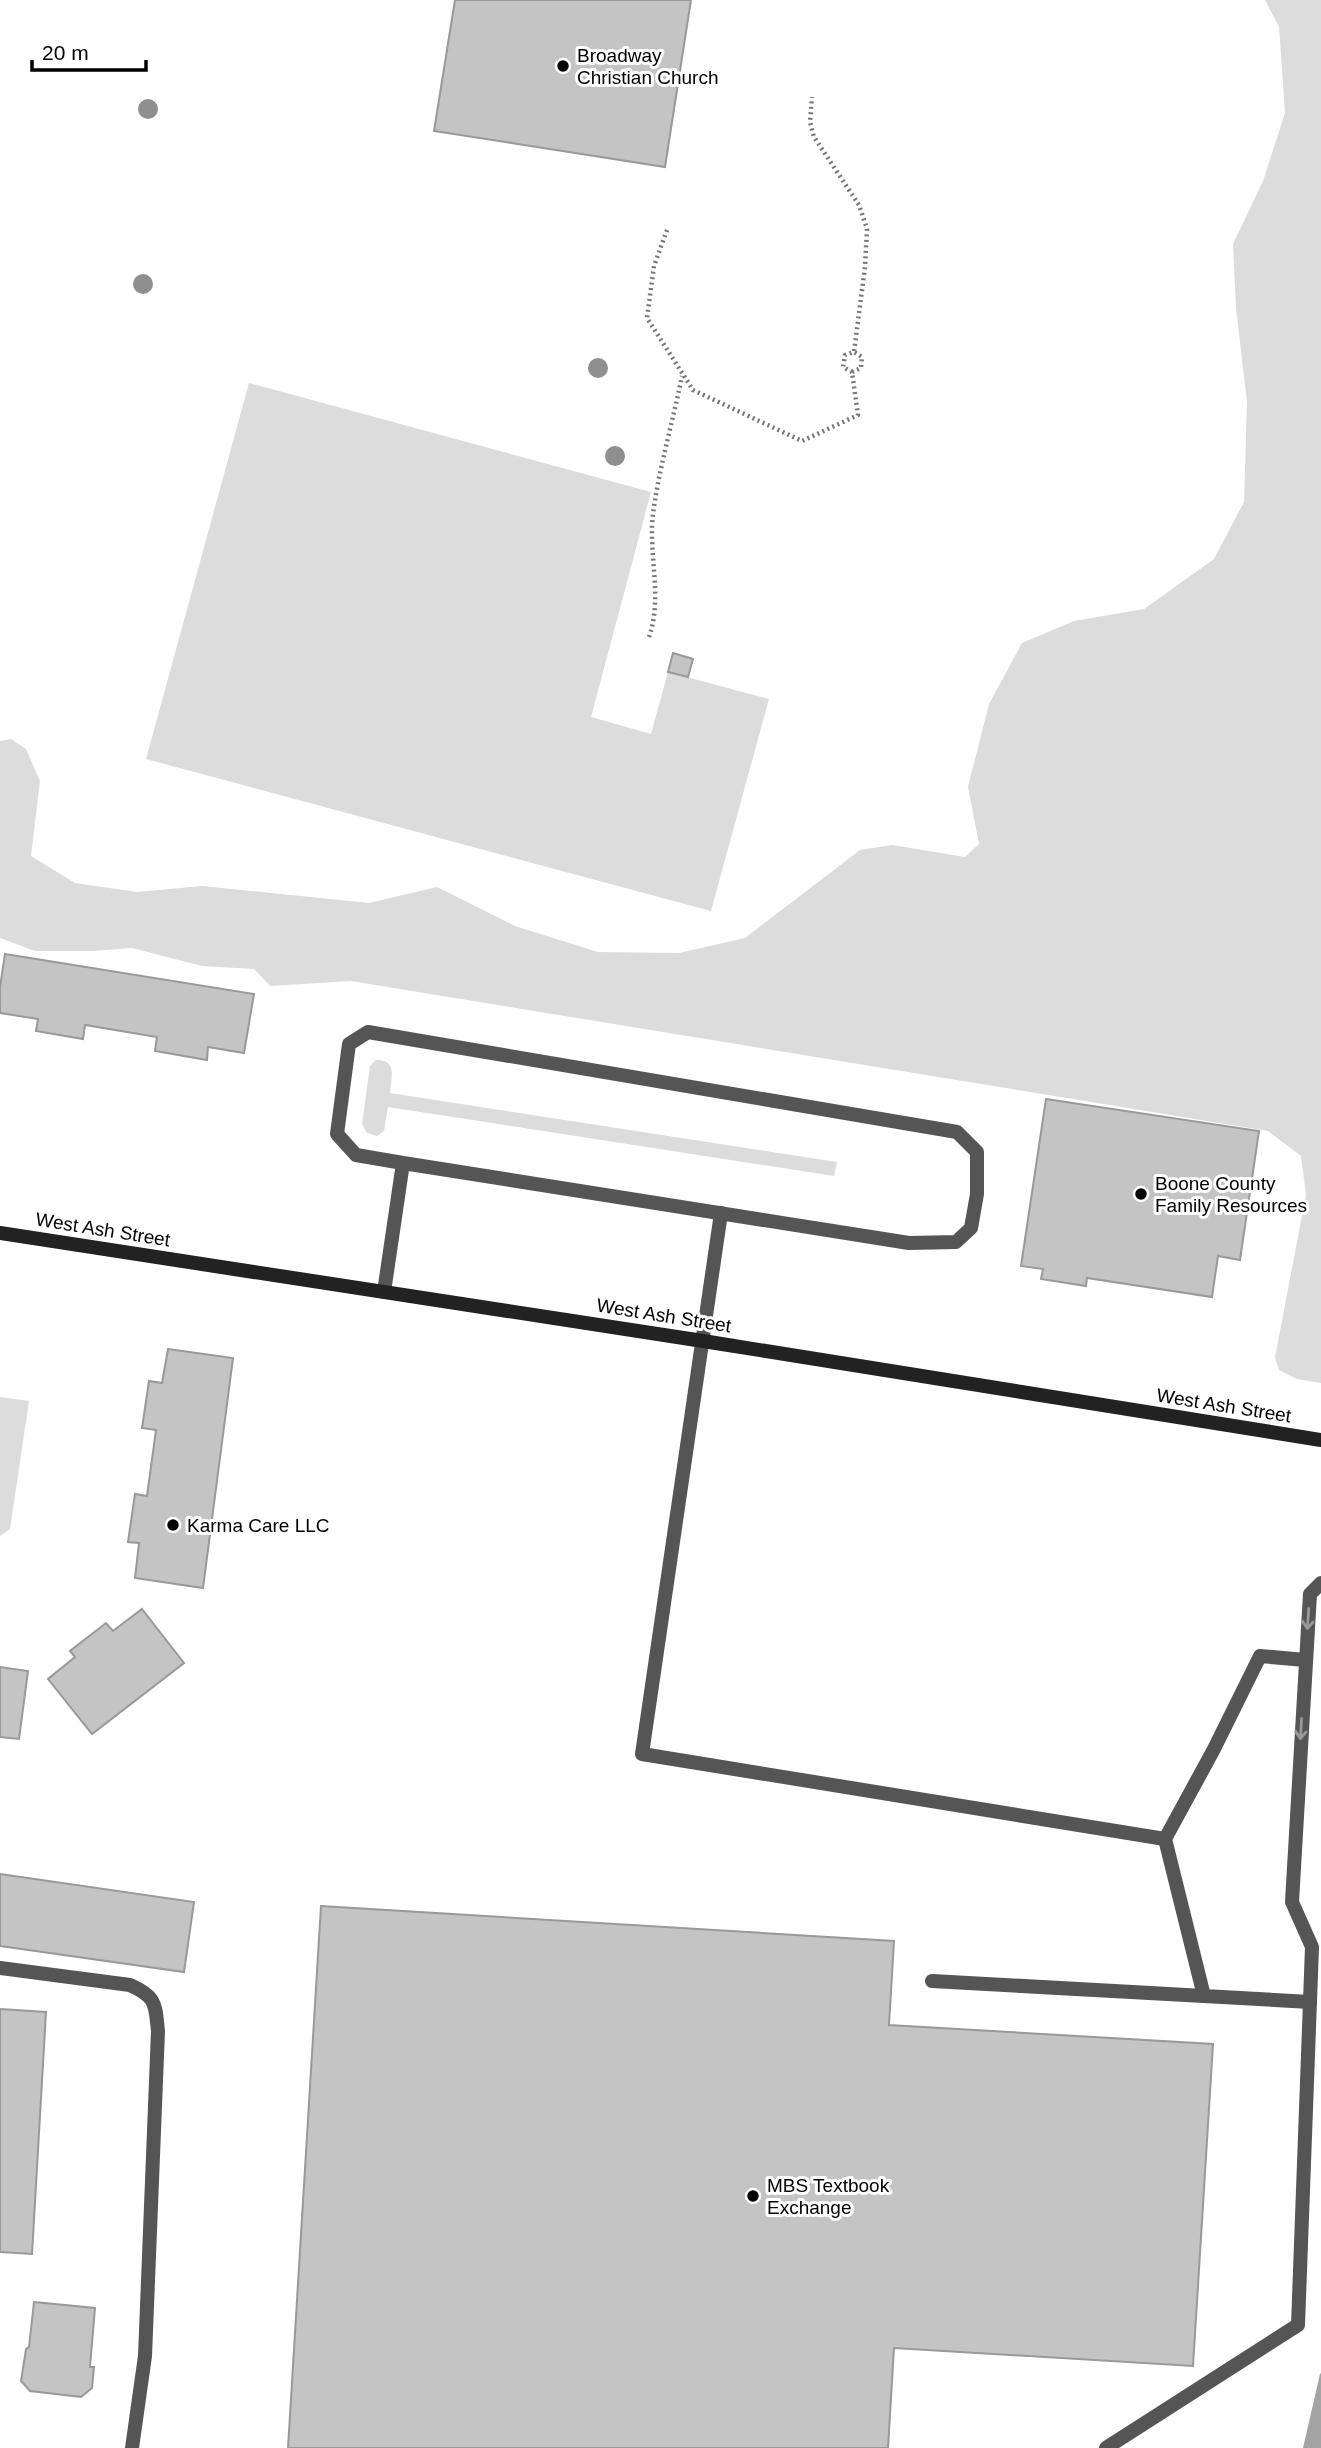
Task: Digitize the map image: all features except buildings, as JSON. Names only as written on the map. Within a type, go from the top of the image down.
[{"type":"street","name":"West Ash Street","points":[[0,1233],[703,1340],[1321,1440]]},
{"type":"lane","points":[[368,1032],[957,1132],[976,1152],[977,1194],[971,1228],[956,1242],[909,1243],[403,1163],[356,1155],[337,1134],[349,1044],[368,1032]]},
{"type":"lane","points":[[384,1292],[403,1163]]},
{"type":"lane","points":[[721,1213],[642,1755],[1165,1839]]},
{"type":"lane","points":[[1106,2448],[1298,2325],[1310,2001],[1317,1942],[1292,1902],[1310,1594],[1321,1583]]},
{"type":"lane","points":[[1204,1996],[1165,1839],[1260,1656],[1305,1660]]},
{"type":"lane","points":[[0,1968],[130,1985],[148,1993],[156,2007],[158,2031],[145,2356],[132,2448]]},
{"type":"lane","points":[[932,1981],[1310,2001]]},
{"type":"path","points":[[812,97],[810,122],[814,137],[859,205],[867,229],[854,352]]},
{"type":"path","points":[[667,230],[654,266],[647,318],[693,390],[802,441],[858,415],[852,372]]},
{"type":"path","points":[[852,372],[843,367],[845,355],[854,352]]},
{"type":"path","points":[[852,372],[861,368],[862,357],[854,352]]},
{"type":"path","points":[[649,637],[655,586],[653,514],[683,375]]},
{"type":"shaded area","points":[[1265,0],[1321,0],[1321,1383],[1297,1379],[1279,1370],[1275,1357],[1306,1195],[1301,1156],[1268,1131],[351,981],[270,986],[254,969],[202,966],[132,948],[35,951],[0,938],[0,741],[11,739],[26,749],[40,781],[31,856],[75,883],[137,892],[202,886],[369,903],[437,887],[515,926],[598,952],[679,953],[745,938],[860,850],[892,845],[965,857],[979,844],[968,787],[989,704],[1022,643],[1074,621],[1144,609],[1214,559],[1244,502],[1247,402],[1236,308],[1233,244],[1263,181],[1285,113],[1279,27]]},
{"type":"shaded area","points":[[249,383],[651,492],[591,717],[651,734],[668,672],[769,699],[711,911],[146,759]]},
{"type":"shaded area","points":[[376,1060],[388,1063],[392,1070],[390,1093],[837,1162],[834,1176],[388,1107],[384,1131],[377,1136],[367,1133],[362,1124],[370,1066]]},
{"type":"shaded area","points":[[0,1397],[29,1401],[10,1529],[0,1536]]},
{"type":"shaded area","points":[[1320,2374],[1321,2448],[1303,2448]]},
{"type":"place","name":"Broadway Christian Church","points":[[563,66]]},
{"type":"place","name":"Boone County Family Resources","points":[[1141,1194]]},
{"type":"place","name":"Karma Care LLC","points":[[173,1525]]},
{"type":"place","name":"MBS Textbook Exchange","points":[[753,2196]]}]
